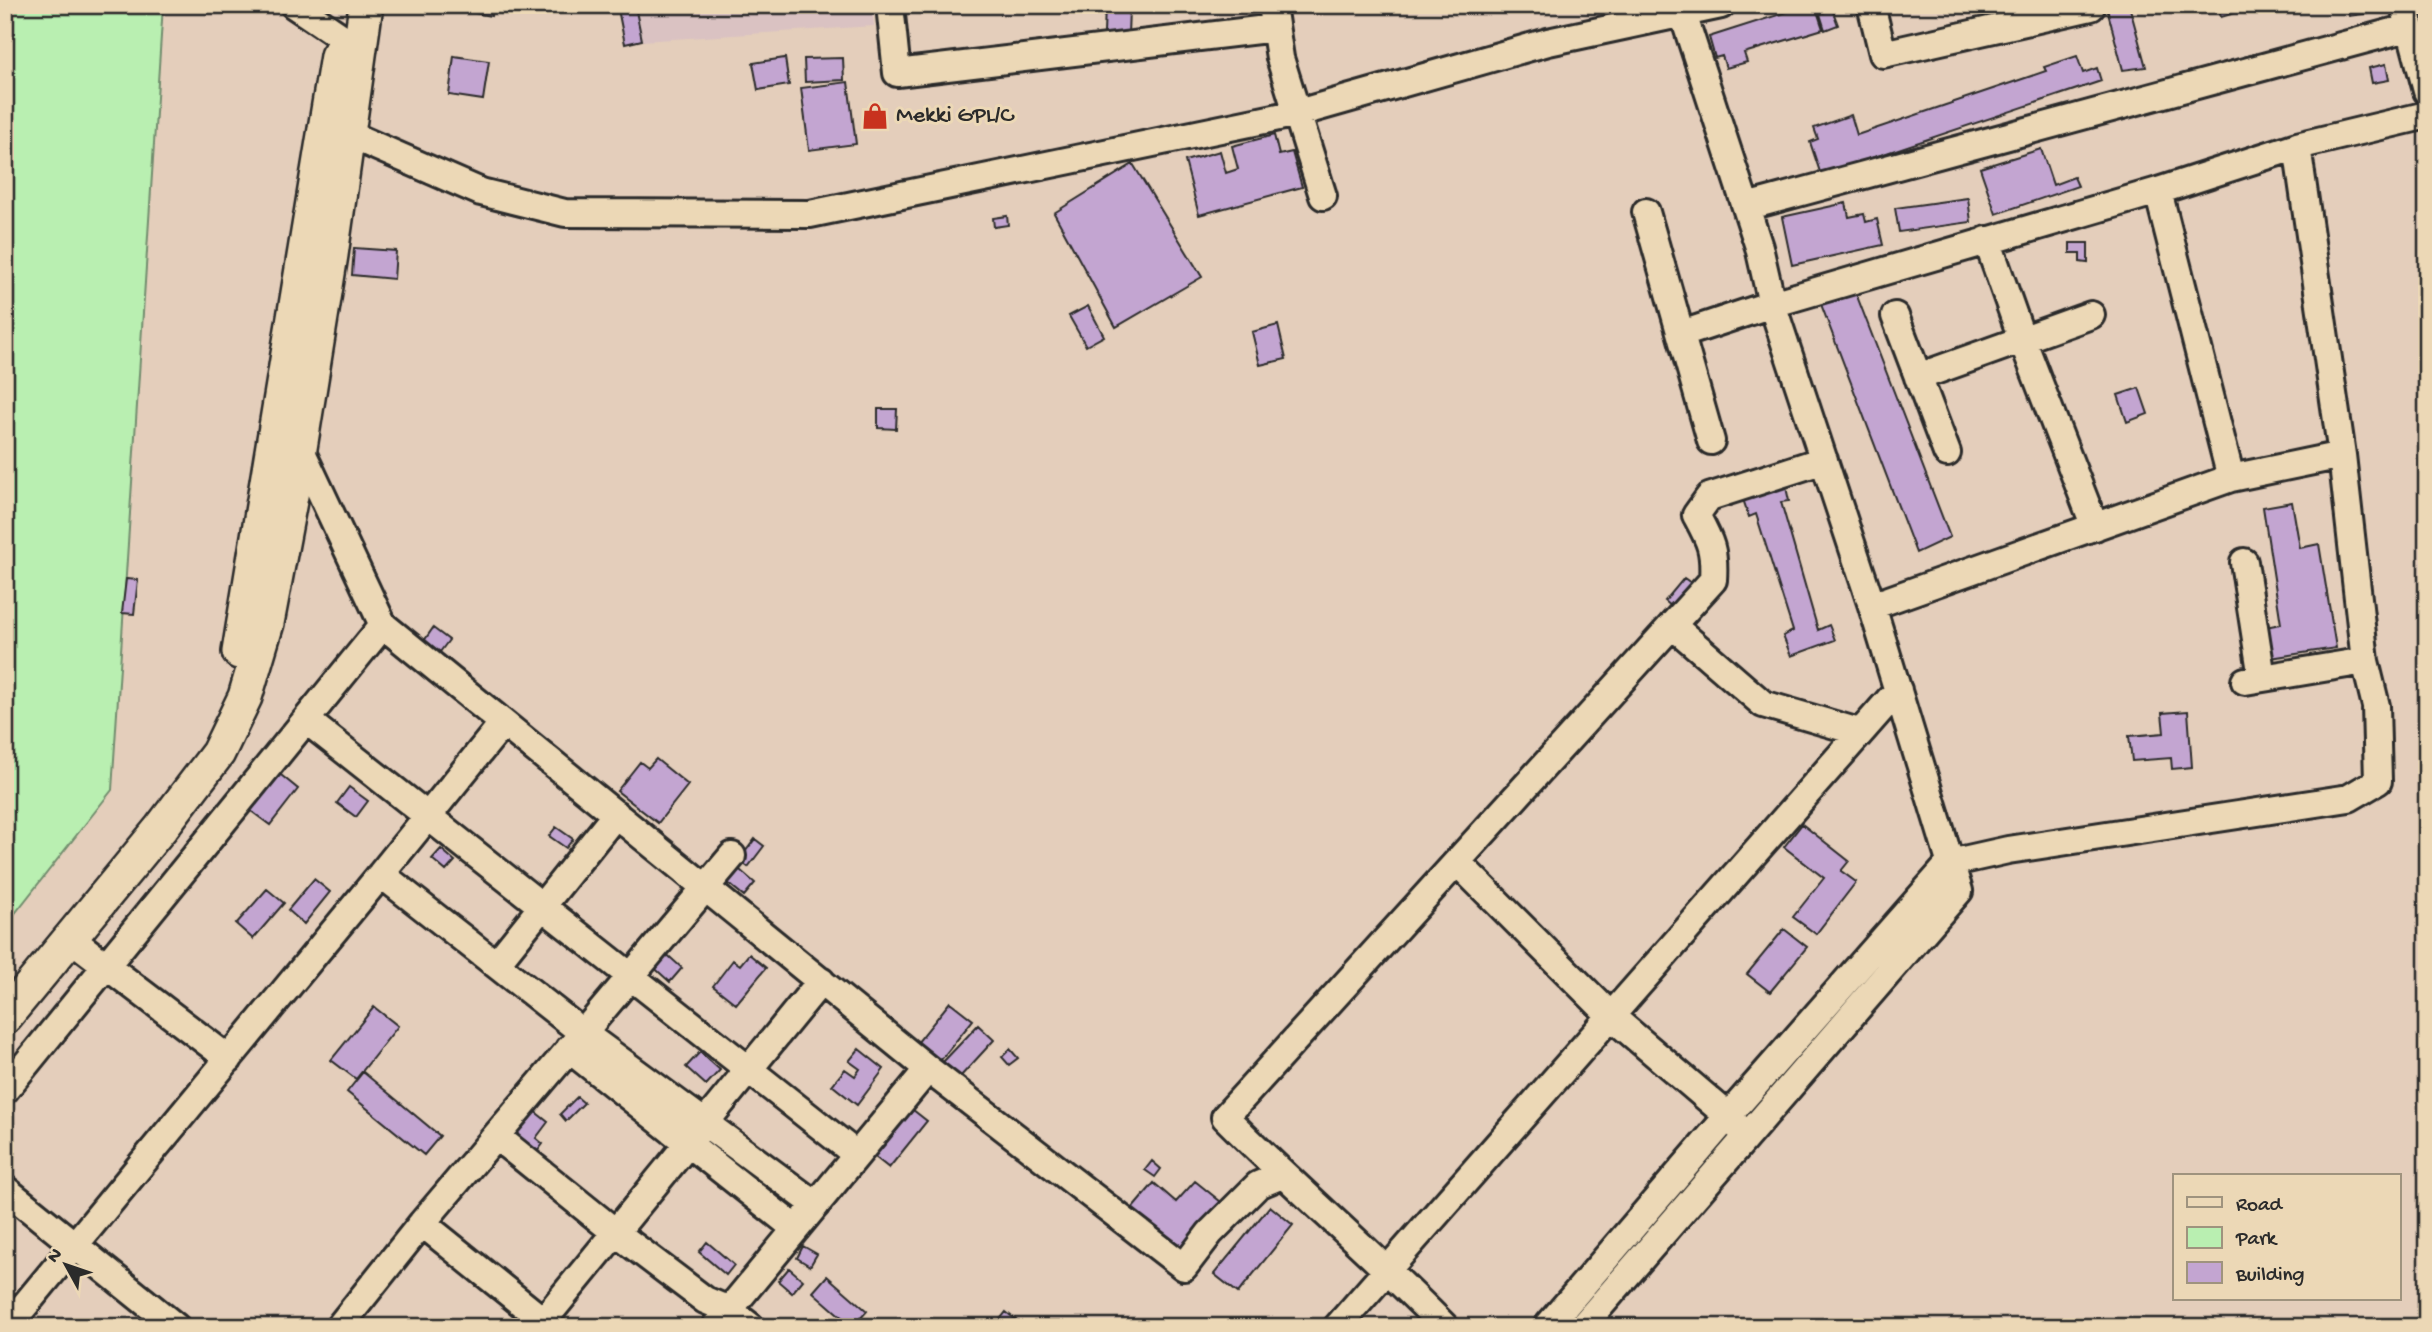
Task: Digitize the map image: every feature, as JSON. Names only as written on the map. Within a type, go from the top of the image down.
[{"type":"main road","points":[[5,997],[177,786],[214,725],[238,656],[336,132],[366,5]]},
{"type":"main road","points":[[5,1017],[218,753],[245,697],[267,624],[300,448],[336,132],[342,21]]},
{"type":"street","points":[[294,5],[342,21]]},
{"type":"street","points":[[890,5],[897,73],[1274,17],[1280,58],[1323,196]]},
{"type":"street","points":[[336,132],[481,192],[565,213],[810,214],[1298,113],[1548,42],[1681,9],[1721,5]]},
{"type":"street","points":[[1871,5],[1883,54],[2091,7],[2090,5]]},
{"type":"street","points":[[1581,1327],[1959,891],[1872,606],[1772,304],[1759,247],[1681,9]]},
{"type":"street","points":[[1746,207],[2407,16],[2427,90]]},
{"type":"street","points":[[1682,334],[1772,304],[2158,191],[2297,146],[2427,115]]},
{"type":"street","points":[[1547,1327],[1950,863],[2008,849],[2349,798],[2378,781],[2376,706],[2365,661],[2342,455],[2297,146]]},
{"type":"street","points":[[2158,191],[2231,478]]},
{"type":"street","points":[[1646,212],[1711,441]]},
{"type":"street","points":[[1987,240],[2022,340],[2095,527]]},
{"type":"street","points":[[1919,377],[2091,315]]},
{"type":"street","points":[[1895,316],[1947,453]]},
{"type":"street","points":[[300,448],[383,625],[928,1069],[1184,1267],[1210,1233],[1258,1185],[1282,1175]]},
{"type":"street","points":[[1872,606],[2231,478],[2342,455]]},
{"type":"street","points":[[1445,1327],[1388,1269],[1282,1175],[1225,1117],[1713,580],[1714,557],[1696,515],[1709,497],[1824,460]]},
{"type":"street","points":[[2244,562],[2253,680],[2365,661]]},
{"type":"street","points":[[5,1090],[383,625]]},
{"type":"street","points":[[1672,625],[1763,704],[1859,732]]},
{"type":"street","points":[[1337,1327],[1898,690]]},
{"type":"street","points":[[306,720],[857,1155]]},
{"type":"street","points":[[7,1327],[503,723]]},
{"type":"street","points":[[496,964],[616,814]]},
{"type":"street","points":[[339,1327],[422,1223],[732,856]]},
{"type":"street","points":[[1457,862],[1611,1016],[1728,1116],[1745,1136]]},
{"type":"street","points":[[381,874],[496,964],[688,1143],[796,1229]]},
{"type":"street","points":[[70,938],[229,1059]]},
{"type":"street","points":[[422,1223],[544,1324],[615,1232],[821,981]]},
{"type":"street","points":[[576,1041],[705,1123],[816,1205]]},
{"type":"street","points":[[722,1318],[928,1069]]},
{"type":"street","points":[[497,1137],[705,1300],[722,1318],[751,1327]]},
{"type":"street","points":[[5,1189],[176,1327]]},
{"type":"shaded area","points":[[625,5],[872,5],[874,26],[627,42]]},
{"type":"green space","points":[[5,5],[163,5],[112,790],[5,926]]},
{"type":"building","points":[[465,5],[493,5],[491,16],[464,11]]},
{"type":"building","points":[[1105,5],[1129,8],[1128,35],[1104,34]]},
{"type":"building","points":[[1815,5],[1823,29],[1744,53],[1747,62],[1726,68],[1722,56],[1715,58],[1709,37]]},
{"type":"building","points":[[1879,5],[1907,5],[1880,11]]},
{"type":"building","points":[[2106,5],[2129,5],[2146,67],[2123,70]]},
{"type":"building","points":[[2217,5],[2236,5],[2238,12],[2221,17]]},
{"type":"building","points":[[2346,5],[2369,5],[2371,13],[2349,16]]},
{"type":"building","points":[[635,6],[642,40],[625,44],[618,9]]},
{"type":"building","points":[[1832,9],[1838,25],[1825,30],[1820,14]]},
{"type":"building","points":[[454,56],[489,61],[483,100],[449,95]]},
{"type":"building","points":[[2077,56],[2083,73],[2097,68],[2101,81],[1821,175],[1810,142],[1818,139],[1814,128],[1851,115],[1857,135],[2046,71],[2044,67]]},
{"type":"building","points":[[785,58],[789,85],[758,90],[753,63]]},
{"type":"building","points":[[843,58],[844,80],[805,82],[804,59]]},
{"type":"building","points":[[2386,64],[2389,80],[2372,83],[2369,68]]},
{"type":"building","points":[[848,82],[856,144],[809,150],[801,88]]},
{"type":"building","points":[[1274,135],[1279,155],[1292,152],[1302,187],[1199,215],[1185,161],[1220,151],[1226,173],[1238,169],[1232,146]]},
{"type":"building","points":[[2041,149],[2053,185],[2074,177],[2078,186],[1996,214],[1980,168]]},
{"type":"building","points":[[1133,164],[1202,277],[1116,327],[1054,213]]},
{"type":"building","points":[[1968,198],[1971,222],[1899,232],[1895,208]]},
{"type":"building","points":[[1846,203],[1849,217],[1864,214],[1866,222],[1877,219],[1883,245],[1792,265],[1782,217]]},
{"type":"building","points":[[1007,216],[1008,225],[994,227],[993,218]]},
{"type":"building","points":[[2070,243],[2088,243],[2088,263],[2080,262],[2080,253],[2070,253]]},
{"type":"building","points":[[354,248],[396,251],[394,279],[352,275]]},
{"type":"building","points":[[1855,291],[1950,537],[1916,553],[1819,299]]},
{"type":"building","points":[[1088,306],[1104,336],[1086,346],[1069,316]]},
{"type":"building","points":[[1278,325],[1286,359],[1260,365],[1252,332]]},
{"type":"building","points":[[2139,388],[2148,414],[2127,422],[2118,395]]},
{"type":"building","points":[[878,409],[897,409],[896,429],[878,428]]},
{"type":"building","points":[[1784,478],[1789,501],[1781,502],[1818,630],[1829,625],[1835,640],[1791,656],[1783,636],[1793,631],[1756,514],[1749,517],[1741,493]]},
{"type":"building","points":[[2292,502],[2300,548],[2319,544],[2336,648],[2264,659],[2260,628],[2281,624],[2263,507]]},
{"type":"building","points":[[1684,578],[1691,583],[1672,607],[1665,601]]},
{"type":"building","points":[[126,579],[138,580],[134,614],[122,613]]},
{"type":"building","points":[[433,628],[449,640],[440,652],[424,641]]},
{"type":"building","points":[[2188,711],[2192,767],[2172,769],[2171,758],[2132,761],[2129,736],[2164,733],[2162,713]]},
{"type":"building","points":[[656,759],[688,785],[658,823],[617,791],[640,762],[648,768]]},
{"type":"building","points":[[276,771],[298,789],[270,825],[247,808]]},
{"type":"building","points":[[349,787],[368,801],[356,817],[337,803]]},
{"type":"building","points":[[1802,824],[1849,861],[1841,871],[1856,882],[1816,934],[1793,917],[1824,878],[1784,847]]},
{"type":"building","points":[[556,827],[573,839],[566,848],[549,836]]},
{"type":"building","points":[[755,839],[764,846],[748,867],[739,860]]},
{"type":"building","points":[[441,849],[455,861],[446,871],[432,859]]},
{"type":"building","points":[[733,864],[755,883],[744,896],[722,878]]},
{"type":"building","points":[[314,879],[330,892],[304,924],[288,910]]},
{"type":"building","points":[[267,889],[284,903],[253,939],[236,924]]},
{"type":"building","points":[[1784,929],[1807,947],[1770,992],[1747,974]]},
{"type":"building","points":[[662,950],[682,968],[670,982],[650,964]]},
{"type":"building","points":[[749,954],[766,968],[736,1004],[713,986],[733,960],[740,965]]},
{"type":"building","points":[[950,1002],[973,1020],[940,1061],[917,1043]]},
{"type":"building","points":[[374,1007],[398,1026],[356,1079],[331,1060]]},
{"type":"building","points":[[978,1025],[994,1040],[960,1077],[943,1062]]},
{"type":"building","points":[[859,1049],[884,1069],[857,1105],[832,1085],[845,1069],[855,1076],[860,1069],[849,1061]]},
{"type":"building","points":[[1010,1049],[1018,1058],[1009,1065],[1002,1057]]},
{"type":"building","points":[[700,1052],[720,1070],[706,1085],[686,1067]]},
{"type":"building","points":[[363,1072],[440,1136],[424,1155],[347,1092]]},
{"type":"building","points":[[577,1097],[584,1103],[566,1121],[560,1114]]},
{"type":"building","points":[[908,1106],[927,1121],[889,1168],[870,1153]]},
{"type":"building","points":[[533,1110],[548,1122],[536,1138],[543,1144],[529,1162],[507,1144]]},
{"type":"building","points":[[1152,1161],[1161,1169],[1155,1177],[1145,1170]]},
{"type":"building","points":[[1195,1181],[1221,1202],[1181,1250],[1132,1209],[1154,1183],[1176,1202]]},
{"type":"building","points":[[1270,1206],[1293,1225],[1238,1293],[1214,1274]]},
{"type":"building","points":[[707,1242],[734,1265],[726,1275],[699,1252]]},
{"type":"building","points":[[803,1246],[817,1254],[810,1266],[797,1258]]},
{"type":"building","points":[[789,1268],[803,1280],[792,1293],[778,1281]]},
{"type":"building","points":[[827,1276],[867,1311],[853,1327],[813,1292]]},
{"type":"building","points":[[1006,1312],[1025,1327],[994,1327]]},
{"type":"place","name":"Mekki GPL/C","points":[[875,116]]}]
